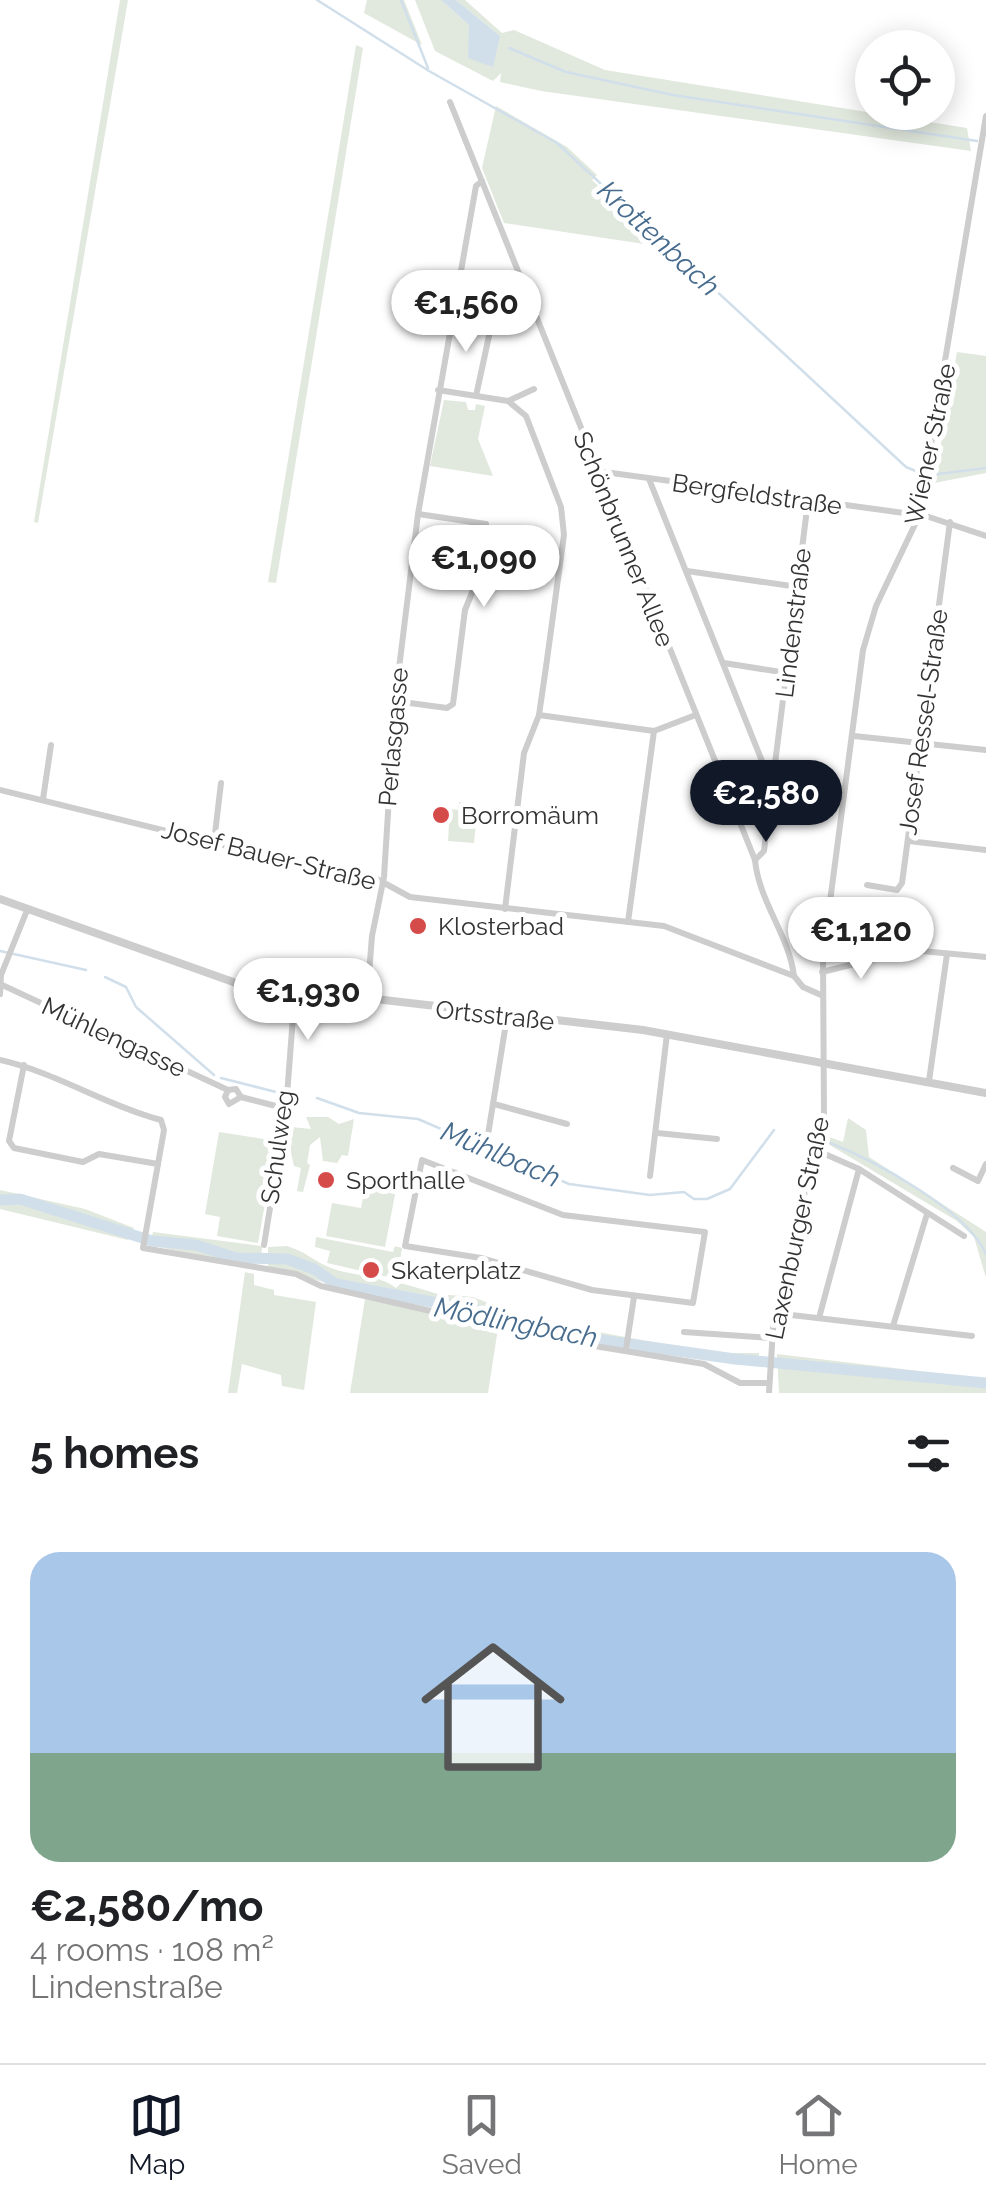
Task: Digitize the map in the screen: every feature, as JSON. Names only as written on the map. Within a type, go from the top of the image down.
[{"type":"street","name":"Schönbrunner Allee","points":[[450,102],[755,860],[759,888],[794,976]]},
{"type":"street","name":"Wiener Straße","points":[[823,1062],[822,972],[868,635],[919,516],[986,116]]},
{"type":"street","name":"Perlasgasse","points":[[366,1000],[383,881],[395,701],[418,514],[476,186],[482,181]]},
{"type":"street","points":[[476,396],[492,322]]},
{"type":"street","points":[[508,401],[534,388]]},
{"type":"street","points":[[438,390],[508,401],[526,416],[561,507],[564,535],[540,715],[524,753],[505,909]]},
{"type":"street","name":"Bergfeldstraße","points":[[596,471],[919,516],[950,522],[986,536]]},
{"type":"street","points":[[649,479],[772,788]]},
{"type":"street","name":"Lindenstraße","points":[[755,860],[764,851],[808,501]]},
{"type":"street","points":[[395,701],[447,708],[453,704],[465,610],[480,573],[486,524],[418,514]]},
{"type":"street","name":"Josef Ressel-Straße","points":[[867,885],[898,890],[909,840],[950,522]]},
{"type":"street","points":[[686,571],[798,587]]},
{"type":"street","points":[[722,663],[787,672]]},
{"type":"street","points":[[540,715],[654,731],[694,716]]},
{"type":"street","points":[[628,922],[654,731]]},
{"type":"street","points":[[854,736],[986,750]]},
{"type":"street","points":[[44,799],[51,745]]},
{"type":"street","points":[[214,842],[221,782]]},
{"type":"street","name":"Josef Bauer-Straße","points":[[0,790],[383,881],[408,896],[664,926],[794,976],[803,987],[822,995]]},
{"type":"street","points":[[909,840],[986,850]]},
{"type":"street","name":"Ortsstraße","points":[[0,899],[218,978],[366,1000],[667,1034],[986,1092]]},
{"type":"street","points":[[0,994],[9,953],[28,908]]},
{"type":"street","points":[[822,972],[910,950],[986,956]]},
{"type":"street","points":[[928,1081],[946,954]]},
{"type":"street","name":"Mühlengasse","points":[[0,984],[228,1090],[238,1090],[241,1097]]},
{"type":"street","name":"Schulweg","points":[[264,1245],[295,990]]},
{"type":"street","points":[[488,1140],[507,1016]]},
{"type":"street","points":[[650,1176],[667,1034]]},
{"type":"street","points":[[0,1060],[24,1065],[129,1114],[164,1122],[143,1245],[232,1267],[296,1274],[321,1286],[558,1340],[704,1364],[740,1383],[768,1383]]},
{"type":"street","name":"Laxenburger Straße","points":[[769,1393],[774,1313],[824,1116],[823,1062]]},
{"type":"street","points":[[24,1065],[9,1141],[14,1148],[83,1162],[99,1154],[158,1164]]},
{"type":"street","name":"Mühlengasse","points":[[228,1090],[225,1097],[230,1104],[241,1097],[276,1106],[285,1095]]},
{"type":"street","points":[[494,1104],[567,1124]]},
{"type":"street","points":[[656,1133],[717,1139]]},
{"type":"street","points":[[818,1150],[859,1169],[964,1236]]},
{"type":"street","points":[[422,1160],[563,1215],[705,1232],[694,1303],[634,1296],[541,1278],[481,1258],[404,1246],[422,1160]]},
{"type":"street","points":[[952,1168],[978,1181],[986,1164]]},
{"type":"street","points":[[819,1318],[859,1169]]},
{"type":"street","points":[[893,1326],[927,1214]]},
{"type":"street","points":[[626,1350],[634,1296]]},
{"type":"street","points":[[774,1313],[972,1336]]},
{"type":"street","points":[[684,1332],[770,1338]]},
{"type":"shaded area","points":[[120,0],[128,0],[38,523],[34,522]]},
{"type":"shaded area","points":[[367,0],[404,0],[422,45],[364,13]]},
{"type":"shaded area","points":[[415,0],[441,0],[469,25],[470,38],[500,36],[456,0],[465,0],[502,33],[514,30],[605,70],[855,110],[855,130],[967,128],[971,151],[541,91],[500,82],[501,73],[493,81],[435,51]]},
{"type":"shaded area","points":[[441,0],[456,0],[500,36],[493,67],[468,58],[469,25]]},
{"type":"shaded area","points":[[356,45],[363,48],[276,583],[268,582]]},
{"type":"shaded area","points":[[496,106],[567,147],[597,175],[592,180],[664,247],[504,223],[482,168]]},
{"type":"shaded area","points":[[957,352],[986,356],[986,473],[934,483]]},
{"type":"shaded area","points":[[444,400],[466,402],[468,410],[475,410],[476,404],[485,406],[478,439],[493,476],[430,466]]},
{"type":"shaded area","points":[[459,802],[478,804],[474,843],[448,841],[450,809],[458,810]]},
{"type":"shaded area","points":[[306,1117],[328,1117],[339,1124],[354,1119],[348,1156],[342,1155],[337,1163],[323,1161],[320,1137],[310,1145],[303,1192],[297,1191],[301,1168],[294,1166],[289,1143],[292,1127],[311,1129]]},
{"type":"shaded area","points":[[848,1118],[866,1130],[869,1157],[986,1232],[986,1278],[974,1237],[957,1221],[828,1144],[829,1137],[843,1142]]},
{"type":"shaded area","points":[[219,1132],[276,1141],[258,1243],[217,1236],[220,1217],[205,1214]]},
{"type":"shaded area","points":[[367,1178],[397,1184],[385,1247],[326,1236],[332,1203],[361,1208]]},
{"type":"shaded area","points":[[0,1190],[85,1209],[134,1228],[128,1240],[0,1209]]},
{"type":"shaded area","points":[[153,1232],[262,1246],[261,1263],[237,1264],[150,1245]]},
{"type":"shaded area","points":[[316,1237],[393,1252],[395,1246],[402,1248],[397,1279],[327,1263],[330,1251],[315,1247]]},
{"type":"shaded area","points":[[287,1246],[331,1268],[381,1280],[396,1288],[401,1283],[438,1294],[473,1297],[528,1319],[712,1353],[759,1353],[759,1365],[564,1338],[337,1286],[268,1266],[268,1247]]},
{"type":"shaded area","points":[[245,1272],[254,1274],[254,1285],[274,1290],[274,1295],[316,1302],[304,1390],[282,1386],[281,1375],[242,1364],[237,1393],[228,1393]]},
{"type":"shaded area","points":[[365,1299],[498,1328],[488,1393],[350,1393]]},
{"type":"shaded area","points":[[777,1354],[986,1379],[986,1393],[779,1393]]},
{"type":"waterway","name":"Krottenbach","points":[[317,0],[429,71],[557,143],[906,467],[923,474]]},
{"type":"waterway","points":[[401,0],[428,68]]},
{"type":"waterway","points":[[509,48],[566,72],[673,95],[977,141]]},
{"type":"waterway","name":"Krottenbach","points":[[930,475],[986,468]]},
{"type":"waterway","name":"Mühlbach","points":[[0,951],[86,970]]},
{"type":"waterway","name":"Mühlbach","points":[[105,977],[126,987],[136,1007],[214,1075]]},
{"type":"waterway","name":"Mühlbach","points":[[221,1078],[280,1093]]},
{"type":"waterway","name":"Mühlbach","points":[[317,1098],[359,1113],[418,1119],[569,1184],[650,1195],[684,1192],[694,1199],[707,1199],[730,1189],[774,1130]]},
{"type":"waterway","name":"Mühlbach","points":[[828,1142],[893,1174],[940,1204],[976,1237],[986,1254]]},
{"type":"waterway","name":"Mödlingbach","points":[[0,1200],[20,1199],[152,1241],[196,1245],[236,1258],[287,1259],[314,1269],[336,1284],[480,1311],[565,1335],[735,1359],[986,1383]]},
{"type":"place","name":"Borromäum","points":[[441,815]]},
{"type":"place","name":"Klosterbad","points":[[418,926]]},
{"type":"place","name":"Sporthalle","points":[[326,1180]]},
{"type":"place","name":"Skaterplatz","points":[[371,1270]]}]
